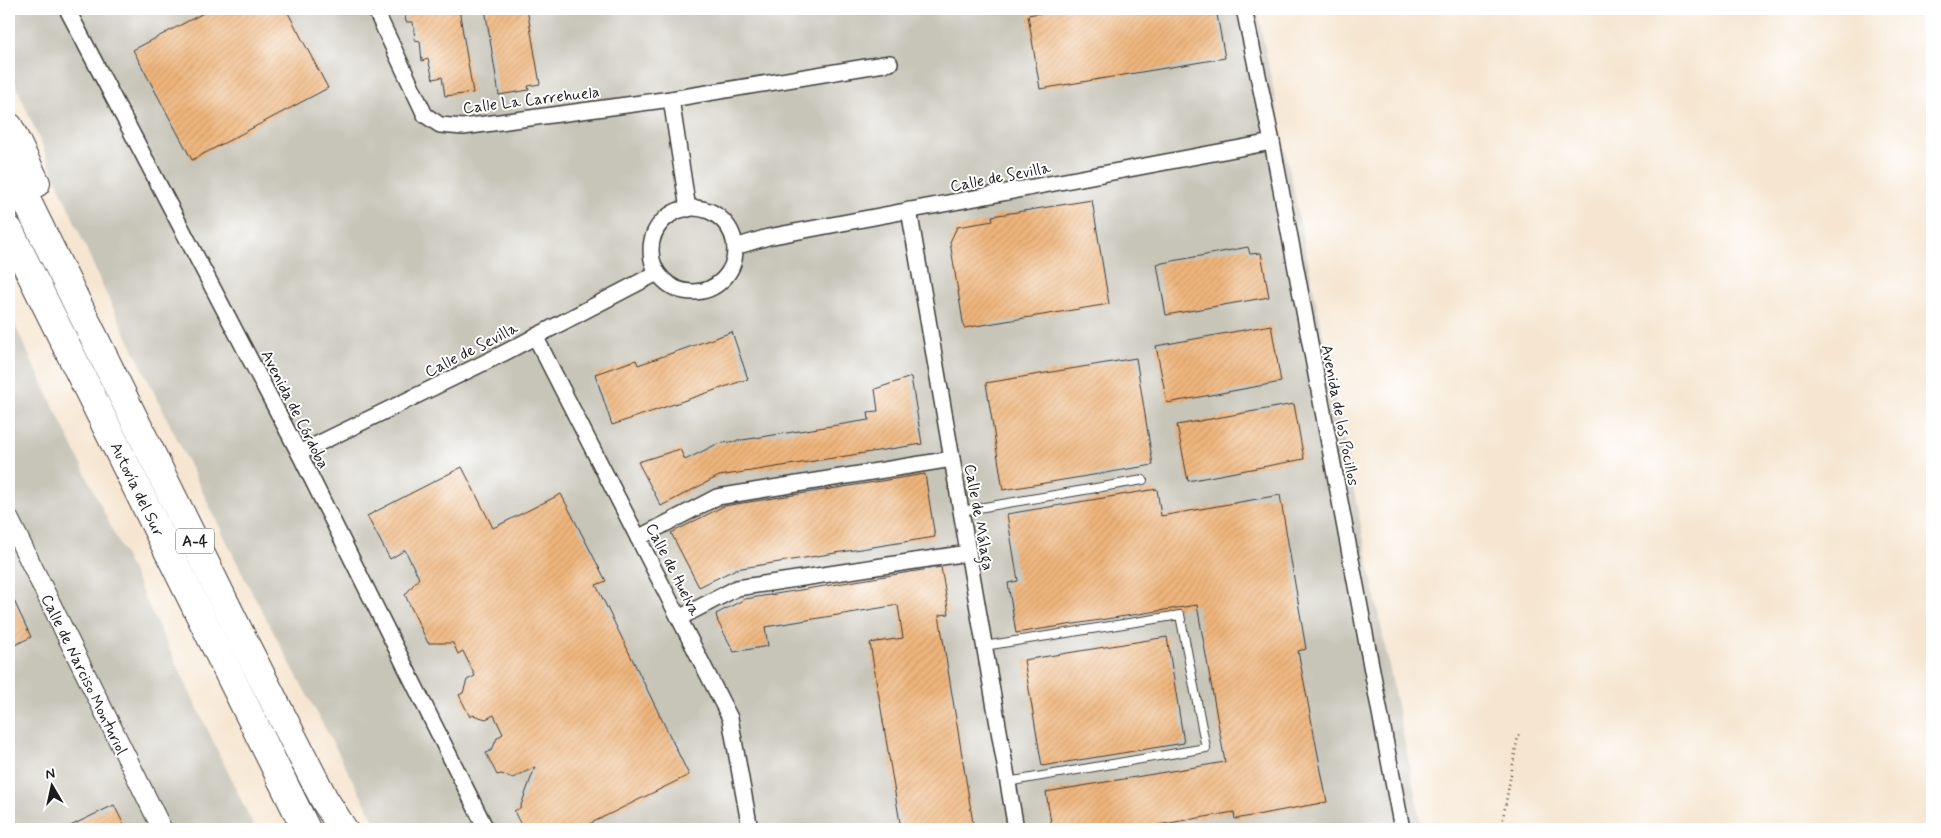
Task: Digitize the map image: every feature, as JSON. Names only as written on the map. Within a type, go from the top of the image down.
[{"type":"highway","points":[[9,127],[39,191],[66,282]]},
{"type":"highway","name":"A-4","points":[[9,165],[339,829]]},
{"type":"highway","name":"Autovía del Sur","points":[[9,230],[306,829]]},
{"type":"highway","points":[[153,519],[173,598],[289,829]]},
{"type":"highway","points":[[324,799],[343,829]]},
{"type":"street","name":"Avenida de Córdoba","points":[[67,9],[299,453],[486,829]]},
{"type":"street","name":"Calle La Carrehuela","points":[[375,9],[425,115],[440,125],[463,127],[671,99],[890,63]]},
{"type":"street","name":"Avenida de los Pocillos","points":[[1244,9],[1272,142],[1402,829]]},
{"type":"street","points":[[671,99],[688,209]]},
{"type":"street","name":"Calle de Sevilla","points":[[735,247],[768,237],[1272,142]]},
{"type":"street","points":[[688,209],[704,210],[716,215],[725,223],[732,234],[735,247],[734,261],[728,274],[719,284],[706,291],[692,293],[666,284],[657,273],[652,262],[650,249],[652,237],[667,216],[678,210],[688,209]]},
{"type":"street","name":"Calle de Málaga","points":[[909,210],[1016,829]]},
{"type":"street","name":"Calle de Sevilla","points":[[299,453],[502,354],[657,273]]},
{"type":"street","name":"Calle de Huelva","points":[[535,336],[730,718],[750,829]]},
{"type":"street","points":[[638,538],[717,497],[952,459]]},
{"type":"street","name":"Calle de Narciso Monturiol","points":[[9,519],[162,829]]},
{"type":"street","points":[[679,618],[737,588],[968,553]]},
{"type":"lane","points":[[961,511],[1143,480]]},
{"type":"lane","points":[[984,646],[1180,615],[1206,748],[1007,782]]},
{"type":"path","points":[[1502,829],[1519,731]]},
{"type":"shaded area","points":[[9,9],[1257,9],[1422,829],[379,829],[245,579],[101,283],[9,69]]},
{"type":"shaded area","points":[[9,313],[255,829],[9,829]]},
{"type":"building","points":[[211,9],[286,9],[328,88],[192,160],[133,50]]},
{"type":"building","points":[[404,9],[459,9],[473,93],[445,96],[442,77],[433,79],[428,59],[422,61],[420,41],[415,40],[413,22],[406,22]]},
{"type":"building","points":[[485,9],[527,9],[540,84],[528,86],[529,90],[499,95]]},
{"type":"building","points":[[1065,9],[1216,9],[1225,58],[1040,89],[1028,15]]},
{"type":"building","points":[[1092,200],[1109,304],[964,328],[950,242],[957,227],[993,221],[992,216]]},
{"type":"building","points":[[1248,247],[1250,254],[1261,253],[1269,297],[1166,315],[1157,264]]},
{"type":"building","points":[[1271,325],[1281,382],[1167,403],[1156,346]]},
{"type":"building","points":[[732,332],[748,379],[612,425],[595,374],[636,360],[638,365]]},
{"type":"building","points":[[1136,358],[1153,465],[1003,490],[986,383]]},
{"type":"building","points":[[911,377],[922,444],[719,476],[661,506],[638,462],[680,449],[685,460],[717,444],[869,420],[868,412],[878,411],[875,389]]},
{"type":"building","points":[[1294,404],[1304,459],[1188,481],[1177,425]]},
{"type":"building","points":[[462,467],[493,528],[561,494],[606,581],[596,585],[689,775],[579,829],[523,829],[514,811],[520,808],[535,767],[513,778],[501,774],[497,775],[486,753],[492,750],[497,738],[503,734],[494,715],[486,719],[473,715],[470,717],[459,695],[463,693],[467,680],[475,676],[463,651],[458,654],[453,643],[428,643],[405,595],[419,578],[405,550],[390,559],[367,516]]},
{"type":"building","points":[[925,474],[935,537],[736,569],[699,587],[671,533],[724,506]]},
{"type":"building","points":[[1157,489],[1161,516],[1280,495],[1306,649],[1298,651],[1327,802],[1235,819],[1234,812],[1134,829],[1052,829],[1046,792],[1225,762],[1197,605],[1016,633],[1008,583],[1018,581],[1007,514]]},
{"type":"building","points":[[941,567],[949,614],[939,615],[974,829],[901,829],[870,643],[903,638],[898,605],[765,627],[768,646],[734,652],[718,622],[716,614],[745,599]]},
{"type":"building","points":[[9,590],[31,637],[9,648]]},
{"type":"building","points":[[1167,637],[1184,743],[1042,766],[1024,660]]},
{"type":"building","points":[[114,805],[126,829],[64,829]]}]
